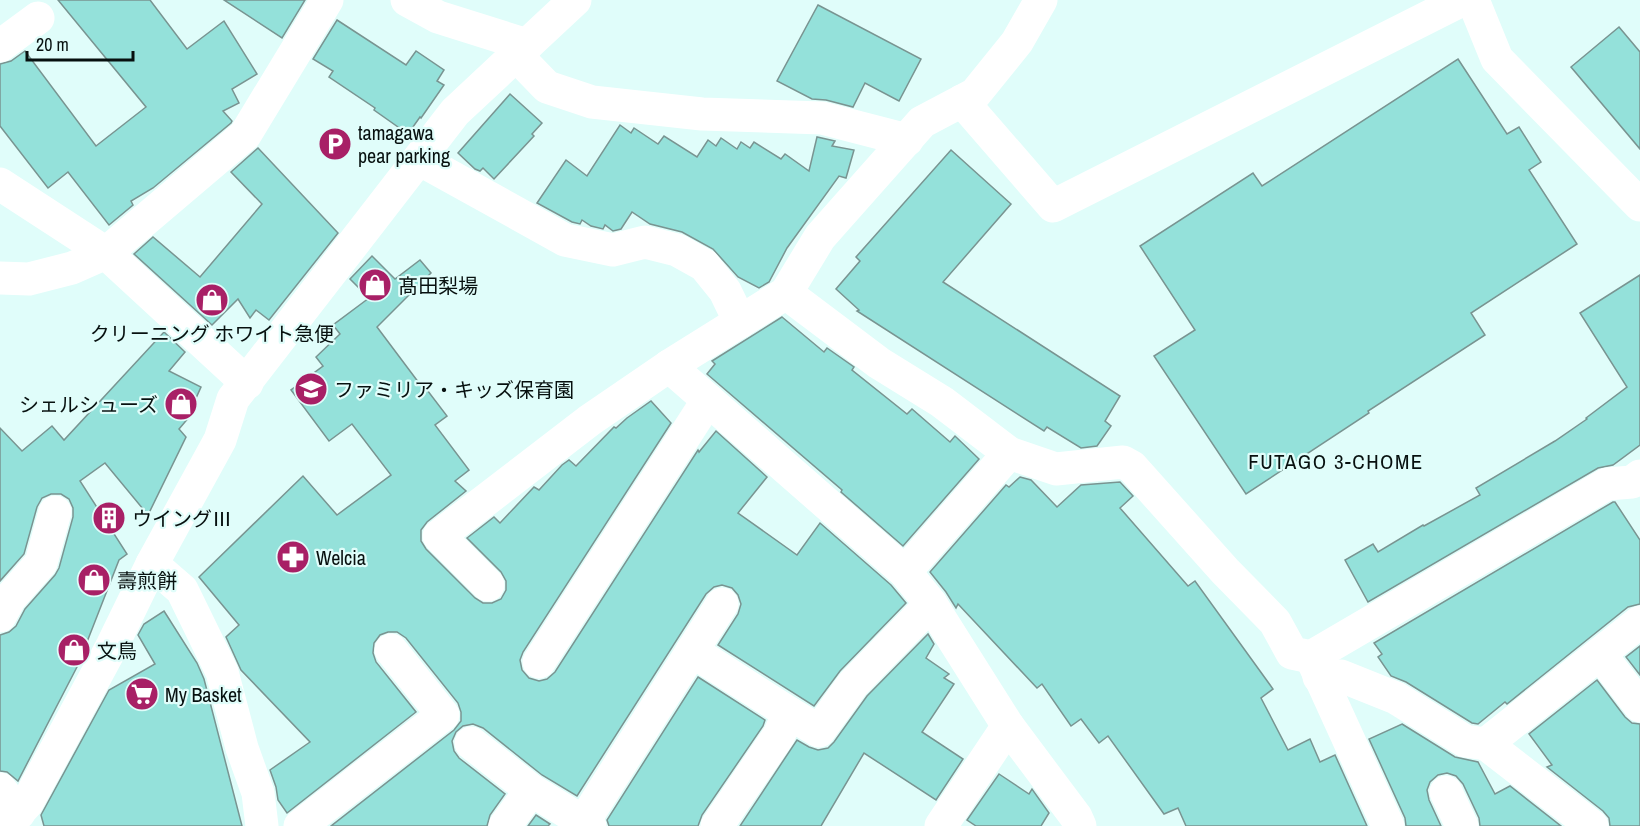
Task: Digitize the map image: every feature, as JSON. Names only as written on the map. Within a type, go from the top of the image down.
[{"type":"street","points":[[0,278],[29,279],[72,268],[106,253],[245,135],[327,0]]},
{"type":"street","points":[[407,0],[438,17],[521,50],[547,87],[592,102],[702,114],[822,118],[907,140]]},
{"type":"street","points":[[11,815],[27,802],[112,646],[152,564],[220,440],[233,399],[455,112],[575,0]]},
{"type":"street","points":[[488,585],[439,536],[590,420],[669,366],[786,293],[820,237],[922,122],[975,94],[1017,42],[1041,0]]},
{"type":"street","points":[[962,101],[1053,206],[1462,0]]},
{"type":"street","points":[[1473,0],[1497,59],[1640,205]]},
{"type":"street","points":[[0,46],[38,18]]},
{"type":"street","points":[[419,159],[565,240],[613,250],[645,242],[677,250],[704,265],[725,291],[740,322]]},
{"type":"street","points":[[0,184],[106,253],[247,382]]},
{"type":"street","points":[[786,293],[879,363],[942,402],[1009,453],[1056,469],[1123,462],[1132,467],[1225,572],[1275,622],[1292,653],[1315,667],[1396,698],[1465,741],[1486,744],[1592,826]]},
{"type":"street","points":[[669,366],[905,572],[931,604],[1008,726],[1076,817],[1080,826]]},
{"type":"street","points":[[539,662],[708,400]]},
{"type":"street","points":[[905,572],[1009,453]]},
{"type":"street","points":[[1315,667],[1607,484],[1632,482],[1640,476]]},
{"type":"street","points":[[0,616],[10,598],[41,563],[55,512]]},
{"type":"street","points":[[152,564],[182,590],[222,672],[242,748],[258,793],[262,826]]},
{"type":"street","points":[[471,743],[531,790],[587,824],[722,604]]},
{"type":"street","points":[[692,651],[819,730],[853,684],[931,604]]},
{"type":"street","points":[[1486,744],[1640,622]]},
{"type":"street","points":[[300,826],[443,715],[390,650]]},
{"type":"street","points":[[1600,654],[1640,706]]},
{"type":"street","points":[[1315,667],[1388,826]]},
{"type":"street","points":[[717,826],[779,735],[789,713]]},
{"type":"street","points":[[941,826],[1008,726]]},
{"type":"street","points":[[505,826],[531,790]]},
{"type":"street","points":[[1446,792],[1462,826]]},
{"type":"building","points":[[58,0],[150,0],[187,49],[224,21],[257,74],[232,89],[239,103],[223,111],[232,121],[231,123],[153,188],[131,201],[133,205],[109,225],[68,172],[48,188],[0,126],[0,64],[11,61],[25,51],[96,146],[146,107]]},
{"type":"building","points":[[224,0],[305,0],[282,38]]},
{"type":"building","points":[[818,5],[921,59],[899,101],[865,83],[853,107],[812,99],[777,81]]},
{"type":"building","points":[[337,20],[406,65],[416,51],[444,70],[437,81],[444,85],[408,134],[329,77],[333,71],[313,59]]},
{"type":"building","points":[[1619,27],[1640,52],[1640,149],[1571,67]]},
{"type":"building","points":[[1458,59],[1507,134],[1519,127],[1541,162],[1529,170],[1577,244],[1471,313],[1485,335],[1246,494],[1154,356],[1195,330],[1140,246],[1253,173],[1262,186]]},
{"type":"building","points":[[510,94],[542,123],[532,134],[534,136],[494,179],[483,168],[480,171],[475,169],[458,153]]},
{"type":"building","points":[[620,125],[631,133],[634,128],[658,144],[664,136],[697,157],[708,140],[716,146],[721,138],[737,149],[741,142],[750,148],[754,142],[781,159],[785,154],[809,171],[817,137],[835,141],[832,146],[854,150],[846,178],[839,176],[787,248],[769,282],[759,288],[738,277],[713,249],[682,232],[650,224],[632,212],[621,229],[613,231],[605,225],[603,229],[591,226],[582,220],[580,224],[572,222],[537,203],[566,160],[587,176]]},
{"type":"building","points":[[258,148],[338,233],[269,320],[256,310],[250,318],[238,299],[212,325],[134,254],[153,237],[200,277],[262,204],[231,172]]},
{"type":"building","points":[[951,150],[1011,204],[943,282],[1120,396],[1105,421],[1111,426],[1097,446],[1081,448],[1047,427],[1044,431],[857,311],[859,310],[836,289],[860,261],[856,257]]},
{"type":"building","points":[[372,256],[395,279],[420,260],[431,273],[377,327],[447,416],[435,425],[469,470],[455,481],[466,491],[427,522],[421,530],[421,541],[426,549],[475,598],[483,603],[492,603],[501,599],[506,590],[506,581],[501,572],[467,538],[494,517],[500,523],[534,487],[539,490],[569,460],[576,466],[614,427],[616,428],[651,401],[671,423],[523,652],[520,660],[522,670],[529,678],[539,681],[547,679],[555,672],[698,450],[699,452],[716,431],[767,477],[738,513],[797,555],[820,523],[891,585],[906,603],[840,671],[814,706],[718,645],[738,614],[741,604],[732,588],[722,585],[714,587],[706,594],[577,796],[542,775],[483,728],[473,724],[463,726],[456,732],[452,741],[454,751],[459,758],[505,794],[490,815],[487,826],[331,826],[454,730],[461,721],[458,703],[406,638],[397,632],[388,632],[380,635],[374,643],[373,653],[376,662],[416,712],[287,813],[278,800],[270,770],[310,742],[241,670],[226,637],[239,625],[199,577],[303,476],[337,515],[391,475],[352,424],[329,441],[291,390],[323,366],[316,357],[340,334],[333,325],[369,298],[350,279]]},
{"type":"building","points":[[1640,275],[1640,445],[1613,465],[1598,468],[1368,602],[1345,560],[1373,544],[1378,552],[1480,495],[1476,488],[1555,441],[1627,387],[1580,313]]},
{"type":"building","points":[[782,317],[824,352],[827,348],[854,367],[852,370],[907,414],[912,409],[950,442],[955,436],[979,459],[903,546],[841,492],[842,490],[707,374],[715,364],[712,361]]},
{"type":"building","points":[[164,332],[185,352],[169,371],[201,387],[192,407],[196,409],[179,429],[186,437],[148,515],[105,463],[80,481],[127,554],[119,560],[78,665],[18,781],[7,772],[0,771],[0,635],[16,626],[25,609],[55,575],[73,517],[73,508],[69,499],[61,494],[51,494],[42,498],[37,507],[24,554],[0,581],[0,428],[22,451],[52,426],[64,440]]},
{"type":"building","points":[[1020,477],[1031,480],[1057,507],[1081,485],[1120,482],[1133,496],[1120,508],[1188,586],[1195,581],[1273,689],[1261,698],[1288,750],[1310,739],[1320,762],[1335,755],[1367,826],[1186,826],[1178,808],[1164,814],[1108,736],[1099,743],[1081,719],[1071,726],[1042,684],[1037,688],[958,604],[956,608],[930,572],[1006,485],[1009,487]]},
{"type":"building","points":[[1613,502],[1640,540],[1640,604],[1628,607],[1507,704],[1505,702],[1478,724],[1472,723],[1406,682],[1391,676],[1378,657],[1382,654],[1374,643]]},
{"type":"building","points":[[164,611],[197,663],[204,679],[242,826],[44,826],[41,815],[109,690],[155,664],[138,635],[144,624]]},
{"type":"building","points":[[928,634],[934,644],[926,658],[949,674],[944,678],[954,684],[922,732],[963,759],[936,800],[864,753],[821,826],[740,826],[797,740],[818,750],[828,748],[867,696]]},
{"type":"building","points":[[1640,646],[1640,675],[1626,657]]},
{"type":"building","points":[[698,677],[765,720],[763,726],[702,815],[698,826],[609,826],[607,820]]},
{"type":"building","points":[[1597,680],[1625,717],[1632,723],[1640,724],[1640,826],[1610,826],[1609,818],[1603,811],[1547,767],[1552,765],[1529,734]]},
{"type":"building","points":[[1402,724],[1455,757],[1478,762],[1495,794],[1510,786],[1561,826],[1480,826],[1479,818],[1463,784],[1456,776],[1447,773],[1438,775],[1430,782],[1427,790],[1441,826],[1406,826],[1405,818],[1369,739]]},
{"type":"building","points":[[999,774],[1029,794],[1032,789],[1049,813],[1041,826],[976,826],[967,820]]},
{"type":"building","points":[[536,815],[550,824],[548,826],[528,826]]},
{"type":"place","name":"tamagawa pear parking","points":[[335,144]]},
{"type":"place","name":"髙田梨場","points":[[375,285]]},
{"type":"place","name":"クリーニング ホワイト急便","points":[[212,300]]},
{"type":"place","name":"ファミリア・キッズ保育園","points":[[311,389]]},
{"type":"place","name":"シェルシューズ","points":[[181,404]]},
{"type":"place","name":"ウイングⅢ","points":[[109,518]]},
{"type":"place","name":"Welcia","points":[[293,557]]},
{"type":"place","name":"壽煎餅","points":[[94,580]]},
{"type":"place","name":"文鳥","points":[[74,650]]},
{"type":"place","name":"My Basket","points":[[142,694]]},
{"type":"district","name":"FUTAGO 3-CHOME","points":[[1336,461]]}]
